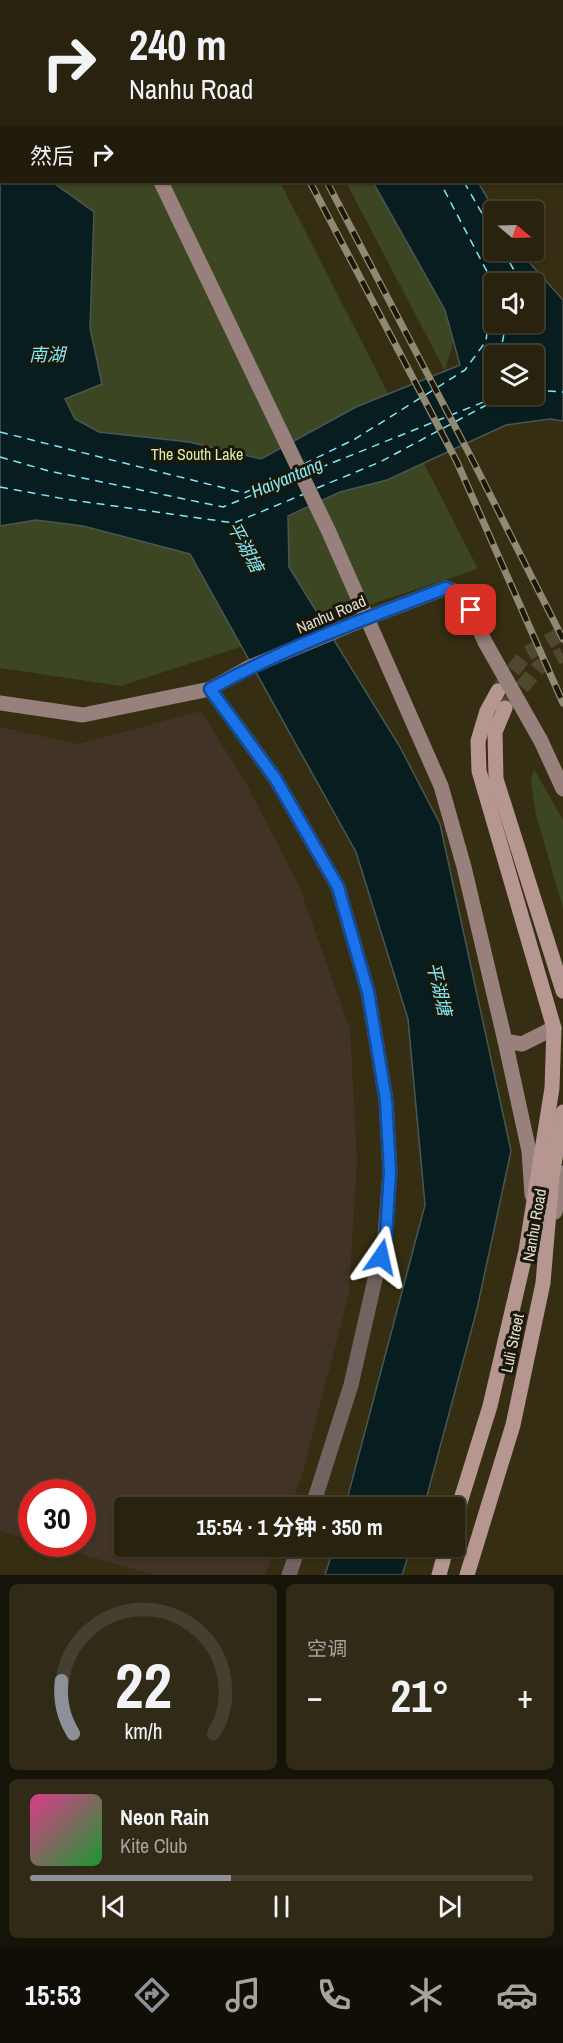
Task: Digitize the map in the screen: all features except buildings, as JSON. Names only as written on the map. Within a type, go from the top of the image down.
[{"type":"main road","name":"Luli Street","points":[[462,1497],[490,1406],[526,1251],[552,1088],[554,1058],[554,1028],[479,771],[478,741],[487,711],[498,691]]},
{"type":"main road","points":[[506,708],[495,732],[496,779],[563,991]]},
{"type":"main road","name":"Luli Street","points":[[467,1575],[513,1425],[543,1283],[552,1176],[563,1113]]},
{"type":"main road","points":[[439,1575],[444,1557]]},
{"type":"street","points":[[161,183],[329,532],[441,786],[464,867],[505,1041],[529,1151],[533,1207]]},
{"type":"street","name":"Nanhu Road","points":[[0,703],[83,715],[210,689],[248,668],[446,588],[464,595],[485,642],[541,741],[563,789]]},
{"type":"street","points":[[210,689],[275,778],[338,887],[368,992],[386,1100],[390,1172],[386,1235],[351,1385],[315,1497]]},
{"type":"street","points":[[505,1041],[522,1044],[554,1028]]},
{"type":"street","name":"Nanhu Road","points":[[543,1283],[563,1173]]},
{"type":"street","points":[[289,1575],[295,1557]]},
{"type":"shaded area","points":[[201,711],[246,783],[300,888],[350,1030],[357,1160],[349,1293],[301,1479],[294,1497],[114,1497],[114,1557],[272,1557],[265,1575],[156,1575],[91,1557],[96,1557],[96,1479],[18,1479],[18,1536],[0,1531],[0,727],[79,744]]},
{"type":"green space","name":"The South Lake","points":[[0,183],[281,183],[478,569],[121,686],[0,668]]},
{"type":"green space","points":[[347,183],[393,183],[459,321],[445,371]]},
{"type":"green space","points":[[534,769],[563,820],[563,908],[536,815],[531,780]]},
{"type":"water","points":[[0,183],[53,183],[94,212],[90,328],[102,384],[65,399],[75,419],[99,432],[189,442],[261,459],[356,407],[460,365],[445,310],[374,183],[479,183],[489,201],[484,201],[484,261],[528,261],[539,273],[484,273],[484,333],[544,333],[544,279],[563,300],[563,421],[550,419],[506,425],[387,480],[340,492],[288,516],[289,567],[400,747],[440,824],[511,1151],[477,1309],[427,1497],[348,1497],[425,1205],[408,1019],[356,852],[190,554],[83,526],[36,520],[0,526]]},
{"type":"water","points":[[331,1557],[408,1557],[402,1575],[325,1575]]},
{"type":"ferry route","points":[[304,464],[355,439],[465,370],[486,341],[493,283],[441,183]]},
{"type":"ferry route","points":[[465,183],[484,217]]},
{"type":"ferry route","points":[[509,261],[515,273]]},
{"type":"ferry route","points":[[502,345],[504,333]]},
{"type":"ferry route","points":[[544,391],[563,392]]},
{"type":"ferry route","points":[[307,473],[484,402]]},
{"type":"ferry route","points":[[317,488],[380,462],[486,405]]},
{"type":"ferry route","points":[[0,432],[244,493],[292,470]]},
{"type":"ferry route","points":[[0,457],[49,471],[223,507],[294,478]]},
{"type":"ferry route","points":[[0,487],[65,499],[234,523],[304,494]]},
{"type":"tunnel","points":[[499,689],[526,654],[563,633]]},
{"type":"tunnel","points":[[507,705],[539,667],[563,654]]},
{"type":"railway","points":[[311,183],[457,462],[563,703]]},
{"type":"railway","points":[[328,183],[563,639]]},
{"type":"route","points":[[381,1257],[386,1235],[390,1172],[386,1100],[368,992],[338,887],[275,778],[210,689],[248,668],[446,588],[464,595],[471,610]]},
{"type":"water label","name":"南湖","points":[[47,355]]},
{"type":"water label","name":"Haiyantang","points":[[287,478]]},
{"type":"water label","name":"平湖塘","points":[[245,547]]},
{"type":"water label","name":"平湖塘","points":[[439,989]]}]
